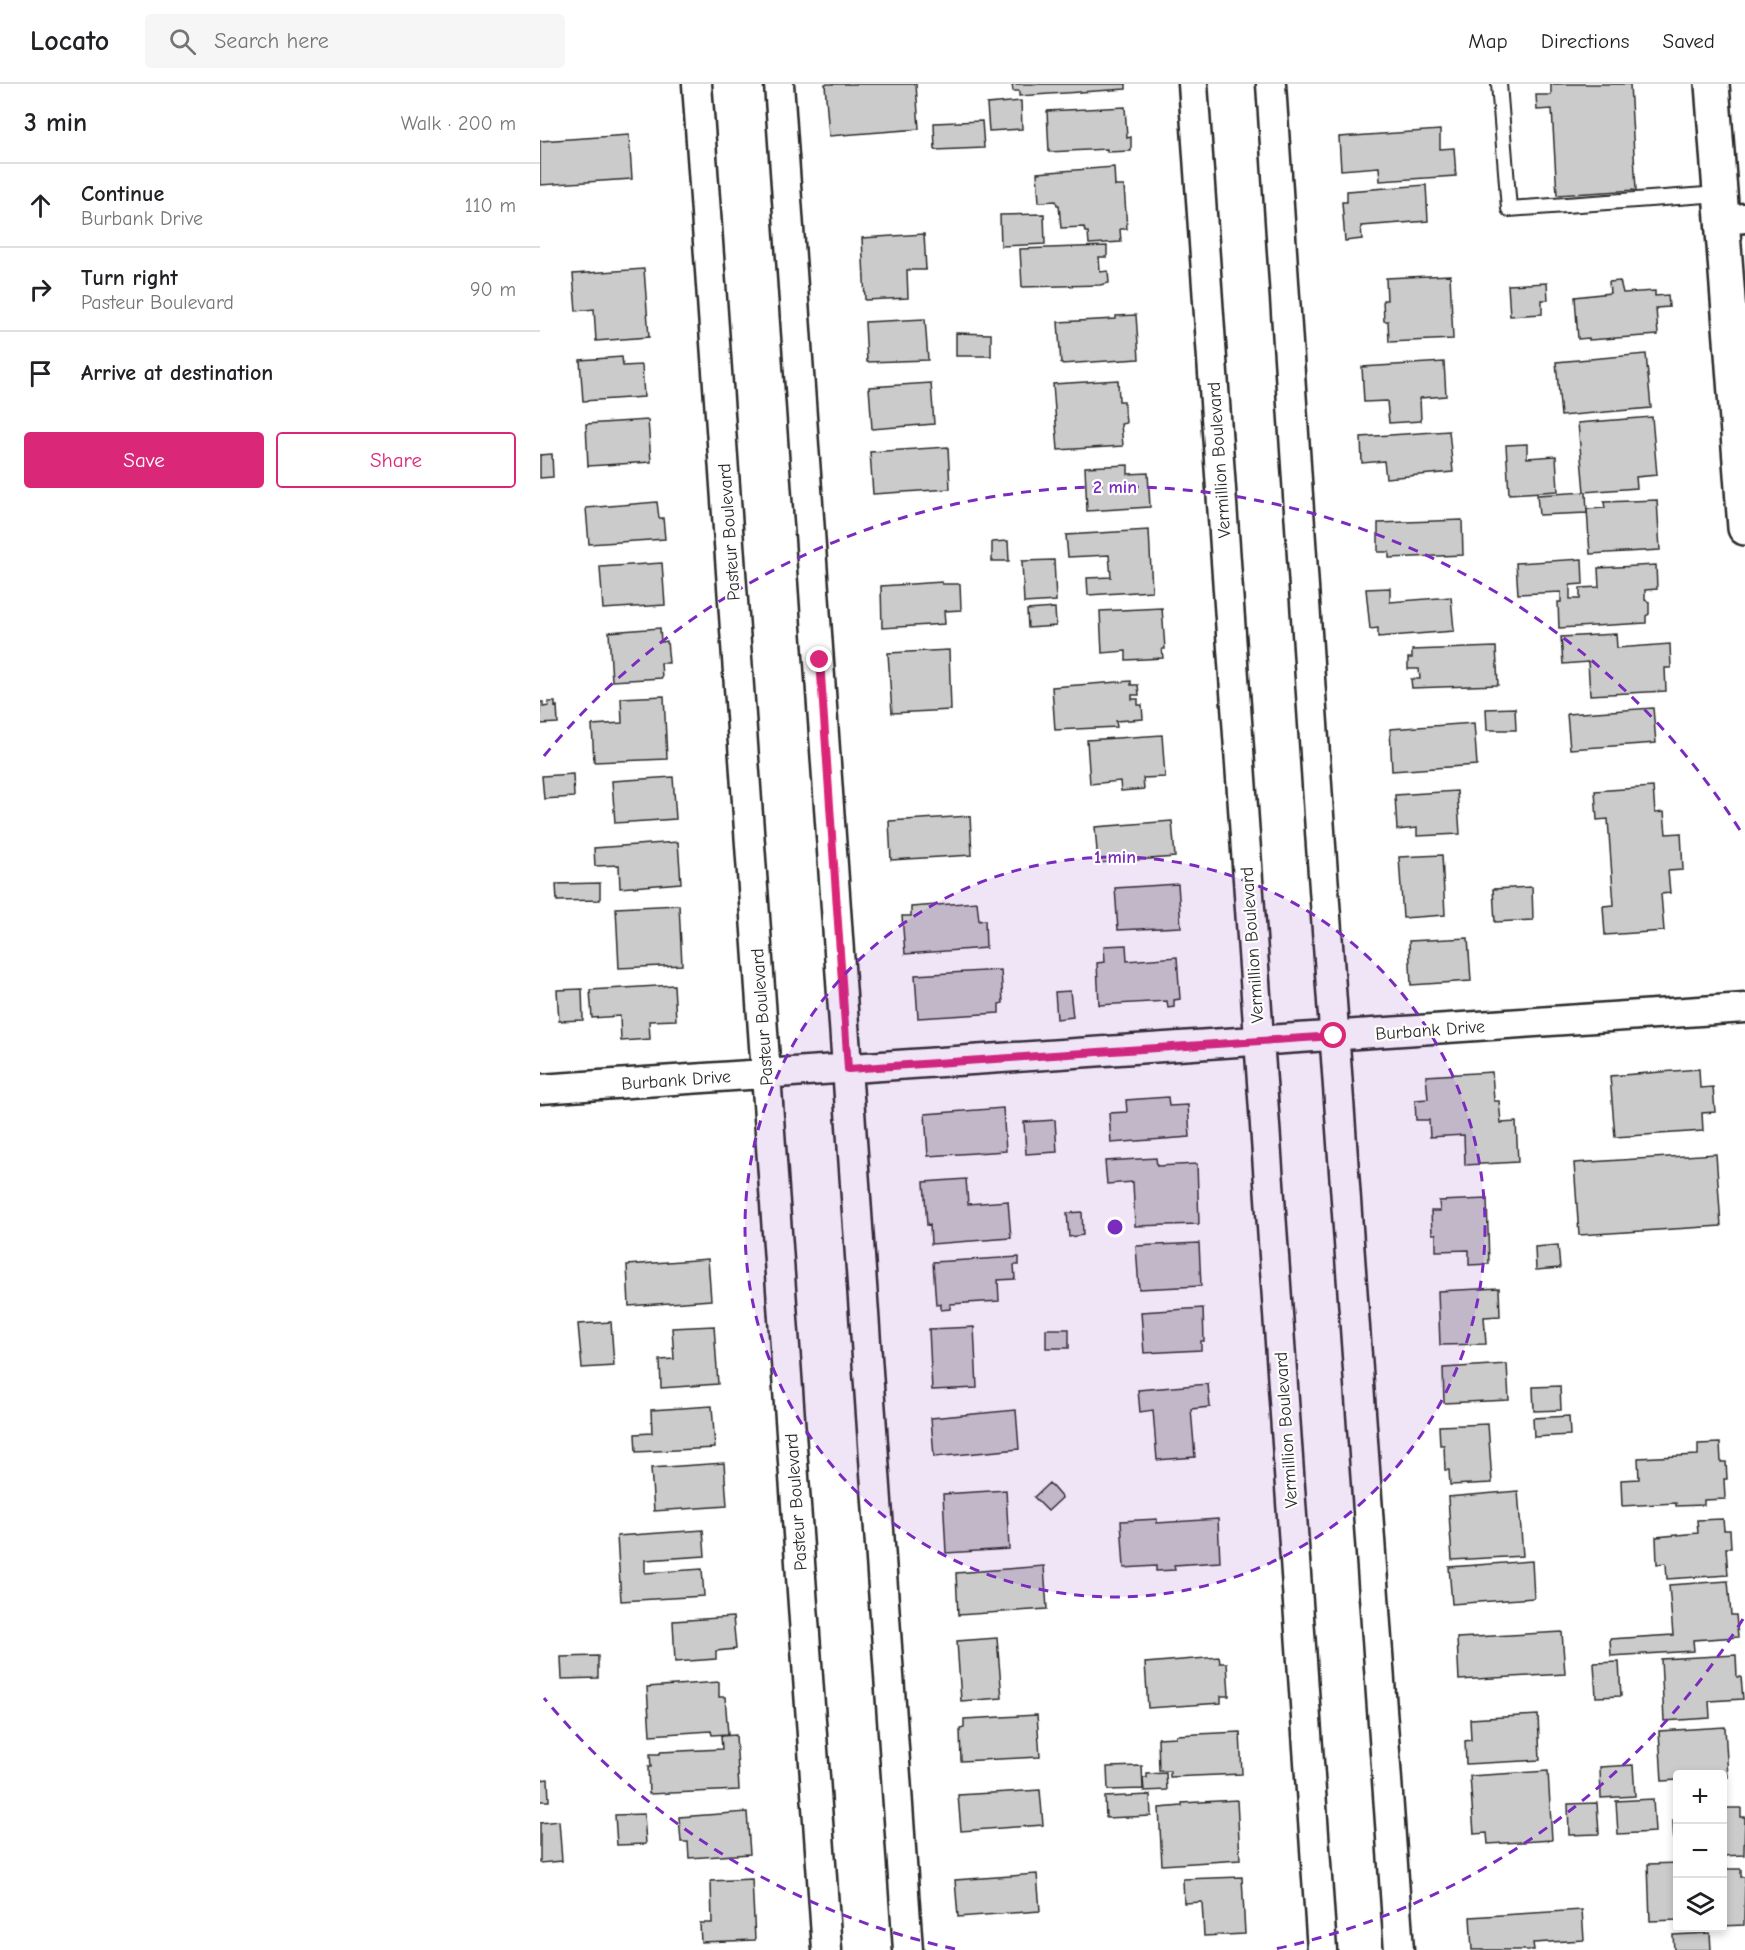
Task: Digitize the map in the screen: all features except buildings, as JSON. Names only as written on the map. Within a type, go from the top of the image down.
[{"type":"main road","points":[[1712,84],[1729,211],[1745,528]]},
{"type":"street","name":"Pasteur Boulevard","points":[[697,84],[827,1950]]},
{"type":"street","points":[[779,84],[908,1950]]},
{"type":"street","name":"Vermillion Boulevard","points":[[1193,84],[1322,1950]]},
{"type":"street","points":[[1271,84],[1334,1036],[1399,1950]]},
{"type":"street","name":"Burbank Drive","points":[[540,1089],[1745,1008]]},
{"type":"lane","points":[[1499,84],[1509,209],[1729,211]]},
{"type":"route","points":[[820,660],[848,1069],[1334,1036]]}]
